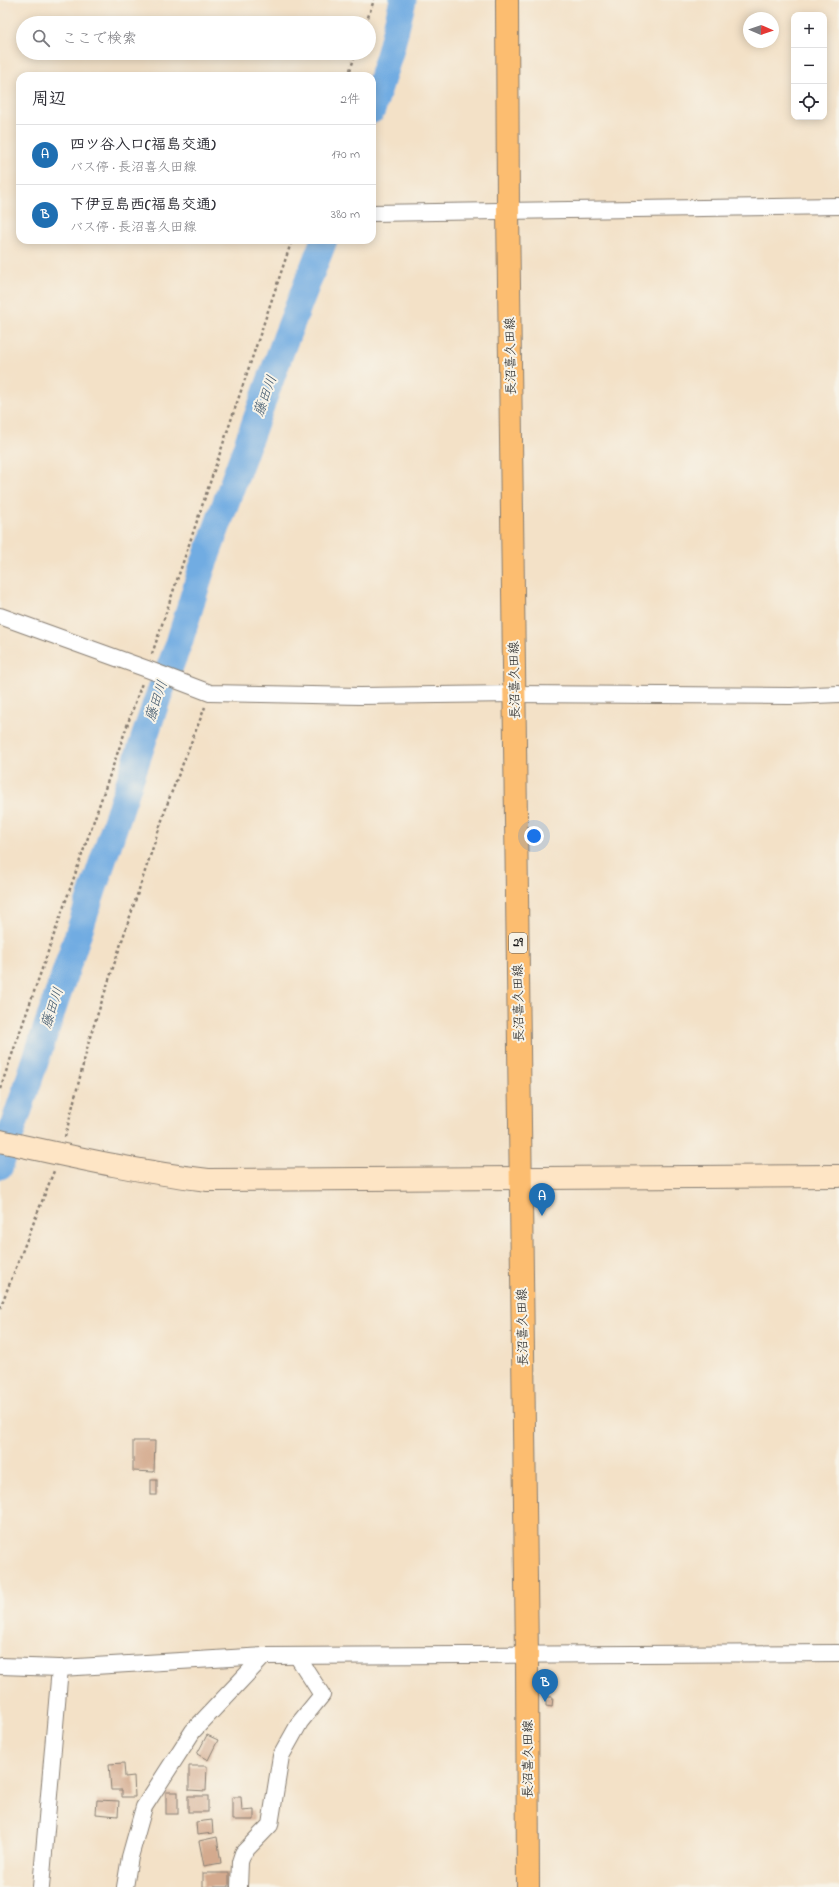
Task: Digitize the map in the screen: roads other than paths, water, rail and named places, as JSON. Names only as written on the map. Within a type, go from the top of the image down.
[{"type":"main road","name":"長沼喜久田線","points":[[507,0],[508,210],[522,1178],[528,1887]]},
{"type":"street","points":[[376,213],[839,206]]},
{"type":"street","points":[[0,616],[210,693],[360,696],[515,694],[776,696],[839,694]]},
{"type":"street","points":[[0,1141],[165,1175],[208,1180],[839,1176]]},
{"type":"street","points":[[0,1666],[60,1668],[264,1656],[527,1656],[839,1653]]},
{"type":"street","points":[[125,1887],[130,1857],[144,1807],[193,1731],[264,1656]]},
{"type":"street","points":[[239,1887],[240,1862],[243,1853],[270,1825],[282,1756],[300,1722],[322,1695],[297,1656]]},
{"type":"street","points":[[41,1887],[60,1668]]},
{"type":"waterway","name":"藤田川","points":[[376,97],[390,52],[403,0]]},
{"type":"waterway","name":"藤田川","points":[[0,1166],[157,700],[179,643],[201,571],[285,340],[322,244]]},
{"type":"place","name":"四ツ谷入口(福島交通)","points":[[542,1216]]},
{"type":"place","name":"下伊豆島西(福島交通)","points":[[545,1702]]}]
